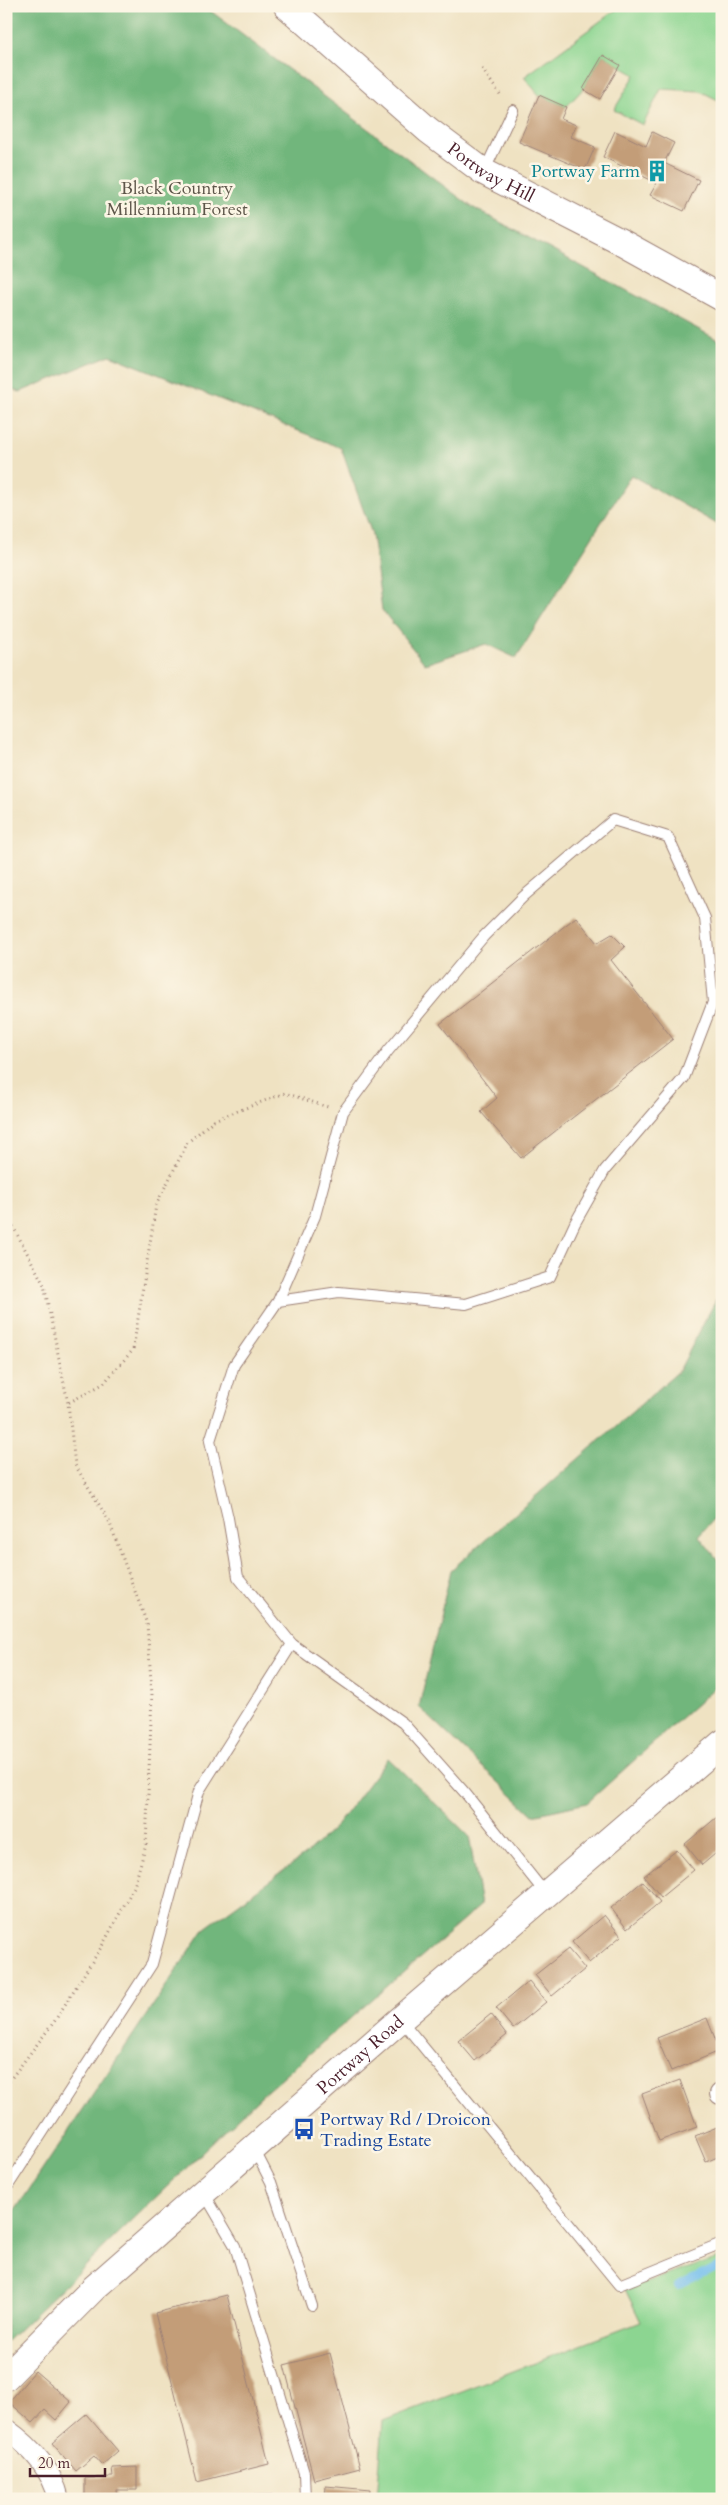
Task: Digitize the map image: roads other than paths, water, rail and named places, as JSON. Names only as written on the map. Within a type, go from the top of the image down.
[{"type":"street","name":"Portway Hill","points":[[287,6],[428,130],[484,172],[622,242],[722,298]]},
{"type":"street","name":"Portway Road","points":[[6,2377],[94,2288],[401,2019],[722,1743]]},
{"type":"street","points":[[6,2429],[25,2443],[40,2462],[56,2488],[59,2499]]},
{"type":"lane","points":[[484,172],[513,111]]},
{"type":"lane","points":[[278,1301],[339,1292],[466,1304],[550,1277],[575,1223],[605,1170],[684,1078],[713,1002],[705,918],[668,837],[612,820],[524,896],[484,936],[388,1050],[343,1112],[316,1216],[278,1301],[234,1365],[210,1440],[228,1518],[238,1577],[292,1644],[403,1723],[466,1794],[546,1894]]},
{"type":"lane","points":[[6,2190],[152,1964],[199,1791],[292,1644]]},
{"type":"lane","points":[[401,2019],[619,2285],[722,2243]]},
{"type":"lane","points":[[253,2148],[271,2182],[312,2306]]},
{"type":"lane","points":[[204,2192],[235,2246],[304,2474],[305,2499]]},
{"type":"waterway","points":[[678,2286],[722,2265]]},
{"type":"place","name":"Portway Farm","points":[[657,171]]},
{"type":"place","name":"Portway Rd / Droicon Trading Estate","points":[[304,2129]]},
{"type":"park label","name":"Black Country Millennium Forest","points":[[177,198]]}]
